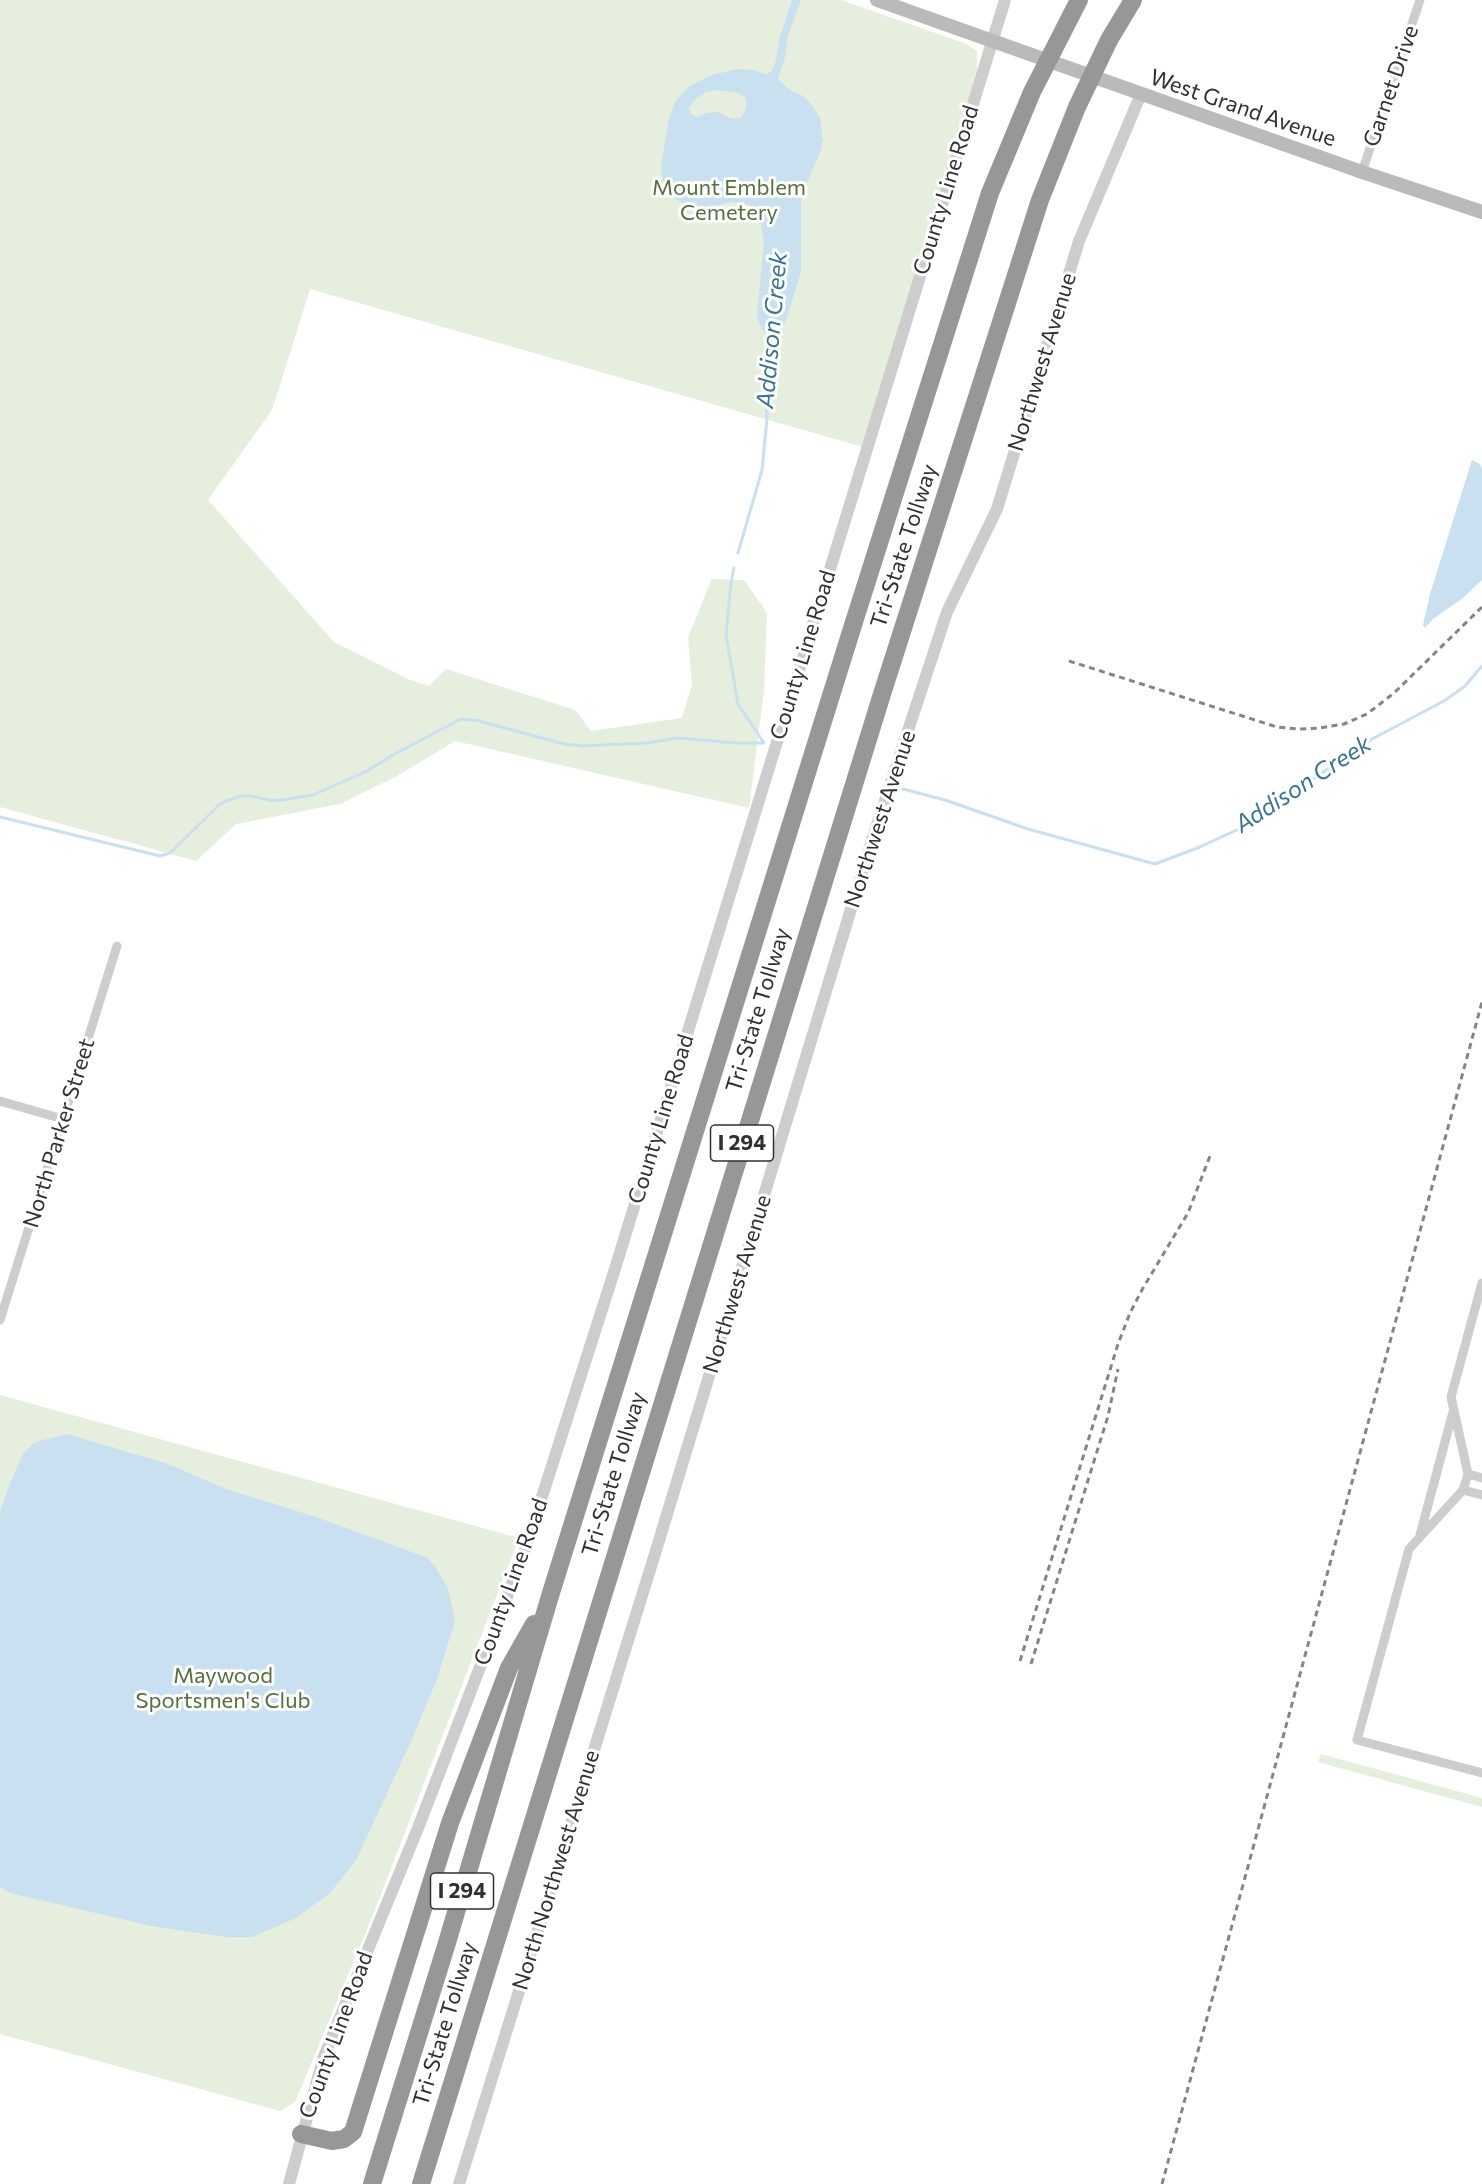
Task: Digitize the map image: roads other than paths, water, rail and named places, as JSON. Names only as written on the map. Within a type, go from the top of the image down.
[{"type":"highway","name":"Tri-State Tollway","points":[[372,2184],[446,1946],[550,1596],[990,193],[1032,92],[1078,0]]},
{"type":"highway","name":"Tri-State Tollway","points":[[421,2184],[885,683],[1040,200],[1077,107],[1109,40],[1133,0]]},
{"type":"highway","points":[[301,2134],[332,2141],[344,2139],[353,2132],[450,1823],[509,1668],[550,1596]]},
{"type":"main road","name":"West Grand Avenue","points":[[877,0],[1362,172],[1482,212]]},
{"type":"street","name":"County Line Road","points":[[289,2184],[323,2059],[418,1828],[524,1553],[614,1272],[1005,0]]},
{"type":"street","name":"Garnet Drive","points":[[1362,172],[1420,0]]},
{"type":"street","name":"Northwest Avenue","points":[[654,1557],[872,840],[947,612],[997,509],[1078,241],[1141,94]]},
{"type":"street","name":"North Parker Street","points":[[0,1320],[117,946]]},
{"type":"street","points":[[0,1101],[63,1119]]},
{"type":"street","points":[[1482,1283],[1451,1397],[1468,1474],[1463,1490],[1409,1549],[1357,1740],[1482,1773]]},
{"type":"street","points":[[1420,1537],[1454,1410]]},
{"type":"street","points":[[1468,1474],[1482,1478]]},
{"type":"street","points":[[1463,1490],[1482,1495]]},
{"type":"street","name":"North Northwest Avenue","points":[[459,2184],[654,1557]]},
{"type":"water","points":[[792,0],[800,0],[788,35],[785,57],[778,79],[790,90],[805,97],[813,107],[820,118],[823,141],[801,195],[801,272],[785,323],[776,336],[762,330],[757,316],[764,240],[760,220],[755,211],[750,205],[732,202],[705,208],[684,204],[669,194],[662,179],[661,165],[669,118],[676,101],[690,86],[712,75],[738,69],[754,70],[766,74],[771,72],[775,64],[779,40]],"holes":[[[719,90],[738,93],[745,97],[747,104],[742,117],[729,118],[718,112],[706,113],[697,117],[691,114],[689,108],[695,99],[705,92]]]},
{"type":"water","points":[[1472,460],[1480,464],[1482,469],[1482,580],[1425,628],[1423,625],[1430,594]]},
{"type":"water","name":"Maywood Sportsmen's Club","points":[[67,1434],[168,1464],[226,1489],[316,1517],[428,1558],[448,1589],[455,1621],[437,1679],[356,1860],[330,1893],[296,1918],[252,1937],[226,1937],[156,1927],[10,1893],[0,1887],[0,1512],[23,1454],[35,1442]]},
{"type":"waterway","name":"Addison Creek","points":[[738,553],[762,470],[767,418],[769,330]]},
{"type":"waterway","name":"Addison Creek","points":[[734,568],[726,635],[738,704],[764,743]]},
{"type":"waterway","name":"Addison Creek","points":[[903,789],[945,800],[1028,829],[1155,864],[1241,828],[1372,739],[1444,701],[1465,686],[1482,666]]},
{"type":"waterway","points":[[0,817],[160,856],[170,853],[219,805],[228,800],[251,796],[274,801],[313,795],[367,771],[461,719],[479,721],[564,744],[582,746],[646,743],[677,738],[764,743]]},
{"type":"railway","points":[[1069,661],[1277,727],[1320,728],[1344,724],[1367,714],[1394,693],[1482,607]]},
{"type":"railway","points":[[1162,2184],[1482,1002]]},
{"type":"railway","points":[[1020,1661],[1118,1344],[1143,1288],[1188,1213],[1210,1156]]},
{"type":"railway","points":[[1031,1664],[1108,1416],[1118,1369]]},
{"type":"park label","name":"Mount Emblem Cemetery","points":[[729,200]]}]
